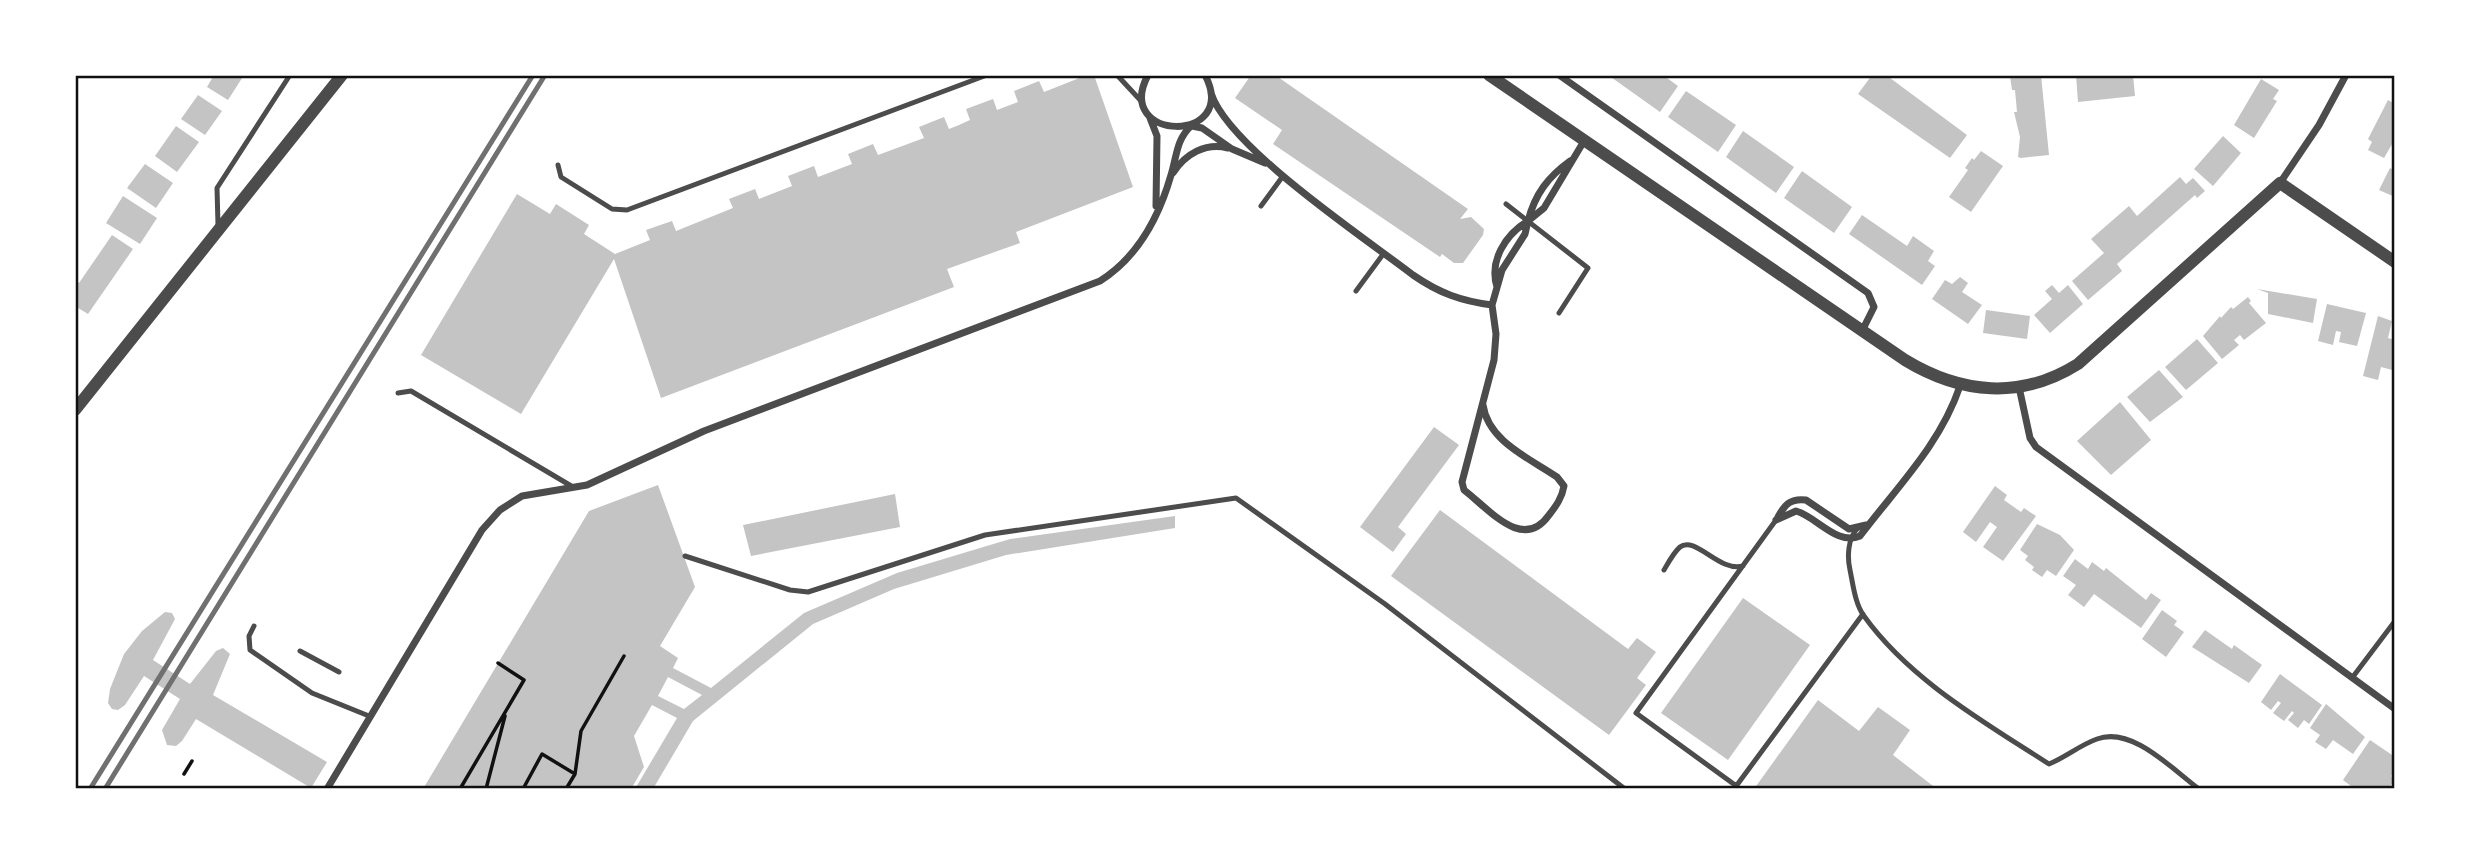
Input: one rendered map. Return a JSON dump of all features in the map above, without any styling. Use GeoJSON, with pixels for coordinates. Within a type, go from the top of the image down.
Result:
{"type":"FeatureCollection","features":[{"type":"Feature","properties":{"kind":"street"},"geometry":{"type":"LineString","coordinates":[[75,410],[342,75]]}},
{"type":"Feature","properties":{"kind":"street"},"geometry":{"type":"LineString","coordinates":[[1148,75],[1144,84],[1144,105],[1157,136],[1156,210]]}},
{"type":"Feature","properties":{"kind":"street"},"geometry":{"type":"LineString","coordinates":[[1489,75],[1923,371],[1960,386],[1984,389],[2020,387],[2060,375],[2078,363],[2280,183],[2329,107],[2346,75]]}},
{"type":"Feature","properties":{"kind":"street"},"geometry":{"type":"LineString","coordinates":[[1559,75],[1868,292],[1874,307],[1863,331]]}},
{"type":"Feature","properties":{"kind":"street"},"geometry":{"type":"LineString","coordinates":[[1171,176],[1177,146],[1207,110],[1208,82]]}},
{"type":"Feature","properties":{"kind":"street"},"geometry":{"type":"LineString","coordinates":[[1208,82],[1223,114],[1269,165],[1283,176],[1436,292],[1456,299],[1492,305]]}},
{"type":"Feature","properties":{"kind":"street"},"geometry":{"type":"LineString","coordinates":[[1148,114],[1164,126],[1202,128],[1233,149],[1269,165]]}},
{"type":"Feature","properties":{"kind":"street"},"geometry":{"type":"LineString","coordinates":[[1497,287],[1493,273],[1497,259],[1515,229],[1544,208],[1563,181],[1571,161],[1584,141]]}},
{"type":"Feature","properties":{"kind":"street"},"geometry":{"type":"LineString","coordinates":[[327,789],[492,518],[522,496],[576,489],[705,431],[1100,281],[1125,264],[1135,252],[1171,176],[1182,160],[1195,151],[1214,146],[1233,149]]}},
{"type":"Feature","properties":{"kind":"street"},"geometry":{"type":"LineString","coordinates":[[1483,405],[1488,427],[1557,477],[1563,486],[1555,508],[1542,526],[1532,532],[1524,533],[1513,527],[1464,490],[1462,482],[1494,360],[1496,334],[1492,305],[1502,270],[1525,234],[1533,204],[1550,176],[1571,161]]}},
{"type":"Feature","properties":{"kind":"street"},"geometry":{"type":"LineString","coordinates":[[2280,183],[2395,262]]}},
{"type":"Feature","properties":{"kind":"street"},"geometry":{"type":"LineString","coordinates":[[1776,520],[1789,512],[1803,513],[1839,537],[1860,536],[1938,437],[1950,417],[1960,386]]}},
{"type":"Feature","properties":{"kind":"street"},"geometry":{"type":"LineString","coordinates":[[2020,387],[2030,438],[2036,447],[2395,709]]}},
{"type":"Feature","properties":{"kind":"street"},"geometry":{"type":"LineString","coordinates":[[1776,520],[1783,508],[1798,499],[1806,500],[1849,529],[1857,529],[1872,520]]}},
{"type":"Feature","properties":{"kind":"lane"},"geometry":{"type":"LineString","coordinates":[[218,229],[217,188],[290,75]]}},
{"type":"Feature","properties":{"kind":"lane"},"geometry":{"type":"LineString","coordinates":[[558,165],[561,177],[612,209],[626,210],[987,75]]}},
{"type":"Feature","properties":{"kind":"lane"},"geometry":{"type":"LineString","coordinates":[[1117,75],[1144,105]]}},
{"type":"Feature","properties":{"kind":"lane"},"geometry":{"type":"LineString","coordinates":[[1261,206],[1283,176]]}},
{"type":"Feature","properties":{"kind":"lane"},"geometry":{"type":"LineString","coordinates":[[1506,204],[1588,268],[1559,313]]}},
{"type":"Feature","properties":{"kind":"lane"},"geometry":{"type":"LineString","coordinates":[[1356,290],[1384,253]]}},
{"type":"Feature","properties":{"kind":"lane"},"geometry":{"type":"LineString","coordinates":[[398,393],[411,391],[576,489]]}},
{"type":"Feature","properties":{"kind":"lane"},"geometry":{"type":"LineString","coordinates":[[685,556],[790,590],[808,592],[985,536],[1236,498],[1385,604],[1625,789]]}},
{"type":"Feature","properties":{"kind":"lane"},"geometry":{"type":"LineString","coordinates":[[1776,520],[1636,713],[1734,787],[1863,614]]}},
{"type":"Feature","properties":{"kind":"lane"},"geometry":{"type":"LineString","coordinates":[[1857,529],[1851,538],[1848,562],[1863,614],[1908,666],[1975,717],[2049,764],[2068,757],[2095,739],[2116,734],[2141,746],[2199,789]]}},
{"type":"Feature","properties":{"kind":"lane"},"geometry":{"type":"LineString","coordinates":[[1664,570],[1680,547],[1686,544],[1694,545],[1729,567],[1743,566]]}},
{"type":"Feature","properties":{"kind":"lane"},"geometry":{"type":"LineString","coordinates":[[2352,678],[2395,621]]}},
{"type":"Feature","properties":{"kind":"lane"},"geometry":{"type":"LineString","coordinates":[[254,626],[249,636],[250,650],[312,693],[369,716]]}},
{"type":"Feature","properties":{"kind":"lane"},"geometry":{"type":"LineString","coordinates":[[300,651],[340,672]]}},
{"type":"Feature","properties":{"kind":"path"},"geometry":{"type":"LineString","coordinates":[[566,789],[575,774],[580,731],[624,656]]}},
{"type":"Feature","properties":{"kind":"path"},"geometry":{"type":"LineString","coordinates":[[460,789],[524,680],[498,663]]}},
{"type":"Feature","properties":{"kind":"path"},"geometry":{"type":"LineString","coordinates":[[486,789],[506,710]]}},
{"type":"Feature","properties":{"kind":"path"},"geometry":{"type":"LineString","coordinates":[[523,789],[542,754],[575,774]]}},
{"type":"Feature","properties":{"kind":"path"},"geometry":{"type":"LineString","coordinates":[[184,774],[192,761]]}},
{"type":"Feature","properties":{"kind":"building"},"geometry":{"type":"Polygon","coordinates":[[[214,75],[244,75],[228,100],[207,87],[214,75]]]}},
{"type":"Feature","properties":{"kind":"building"},"geometry":{"type":"Polygon","coordinates":[[[1087,75],[1094,75],[1133,187],[1016,232],[1020,243],[947,269],[954,287],[661,398],[614,259],[521,414],[421,355],[517,194],[550,214],[556,204],[589,225],[584,234],[615,254],[650,240],[646,230],[672,221],[676,231],[733,208],[729,199],[755,189],[759,199],[792,186],[788,176],[814,166],[818,177],[852,164],[848,154],[873,144],[878,155],[924,138],[919,127],[944,117],[949,129],[970,120],[966,109],[993,99],[997,110],[1018,102],[1014,91],[1039,81],[1044,92],[1087,75]]]}},
{"type":"Feature","properties":{"kind":"building"},"geometry":{"type":"Polygon","coordinates":[[[1251,75],[1275,75],[1468,209],[1460,219],[1471,217],[1484,229],[1483,235],[1463,263],[1454,263],[1442,254],[1440,257],[1273,144],[1282,130],[1235,98],[1251,75]]]}},
{"type":"Feature","properties":{"kind":"building"},"geometry":{"type":"Polygon","coordinates":[[[1608,75],[1663,75],[1678,86],[1660,112],[1608,75]]]}},
{"type":"Feature","properties":{"kind":"building"},"geometry":{"type":"Polygon","coordinates":[[[1872,75],[1886,75],[1967,135],[1950,158],[1858,94],[1872,75]]]}},
{"type":"Feature","properties":{"kind":"building"},"geometry":{"type":"Polygon","coordinates":[[[2041,75],[2049,155],[2021,158],[2018,157],[2020,137],[2014,112],[2017,112],[2015,90],[2012,90],[2010,76],[2041,75]]]}},
{"type":"Feature","properties":{"kind":"building"},"geometry":{"type":"Polygon","coordinates":[[[2076,75],[2133,75],[2135,96],[2078,102],[2076,75]]]}},
{"type":"Feature","properties":{"kind":"building"},"geometry":{"type":"Polygon","coordinates":[[[2261,79],[2279,90],[2273,99],[2277,101],[2254,138],[2234,125],[2261,79]]]}},
{"type":"Feature","properties":{"kind":"building"},"geometry":{"type":"Polygon","coordinates":[[[1686,91],[1736,125],[1718,152],[1668,117],[1686,91]]]}},
{"type":"Feature","properties":{"kind":"building"},"geometry":{"type":"Polygon","coordinates":[[[198,95],[222,111],[205,135],[181,119],[198,95]]]}},
{"type":"Feature","properties":{"kind":"building"},"geometry":{"type":"Polygon","coordinates":[[[2388,100],[2395,104],[2395,139],[2384,158],[2368,150],[2372,142],[2368,139],[2388,100]]]}},
{"type":"Feature","properties":{"kind":"building"},"geometry":{"type":"Polygon","coordinates":[[[176,126],[199,142],[177,172],[155,156],[176,126]]]}},
{"type":"Feature","properties":{"kind":"building"},"geometry":{"type":"Polygon","coordinates":[[[1743,131],[1794,167],[1776,193],[1726,157],[1743,131]]]}},
{"type":"Feature","properties":{"kind":"building"},"geometry":{"type":"Polygon","coordinates":[[[2223,136],[2241,153],[2213,186],[2194,169],[2223,136]]]}},
{"type":"Feature","properties":{"kind":"building"},"geometry":{"type":"Polygon","coordinates":[[[1981,151],[2003,166],[1971,212],[1949,197],[1968,170],[1965,168],[1981,151]]]}},
{"type":"Feature","properties":{"kind":"building"},"geometry":{"type":"Polygon","coordinates":[[[145,164],[173,183],[156,208],[127,188],[145,164]]]}},
{"type":"Feature","properties":{"kind":"building"},"geometry":{"type":"Polygon","coordinates":[[[2390,168],[2395,171],[2395,197],[2379,190],[2390,168]]]}},
{"type":"Feature","properties":{"kind":"building"},"geometry":{"type":"Polygon","coordinates":[[[1802,171],[1852,207],[1834,233],[1784,198],[1802,171]]]}},
{"type":"Feature","properties":{"kind":"building"},"geometry":{"type":"Polygon","coordinates":[[[2180,177],[2186,184],[2193,178],[2205,191],[2197,198],[2195,195],[2117,264],[2122,271],[2088,300],[2072,281],[2104,253],[2091,239],[2129,206],[2137,216],[2180,177]]]}},
{"type":"Feature","properties":{"kind":"building"},"geometry":{"type":"Polygon","coordinates":[[[123,196],[157,218],[140,244],[106,223],[123,196]]]}},
{"type":"Feature","properties":{"kind":"building"},"geometry":{"type":"Polygon","coordinates":[[[1862,215],[1907,246],[1913,236],[1934,251],[1928,261],[1935,266],[1922,285],[1849,234],[1862,215]]]}},
{"type":"Feature","properties":{"kind":"building"},"geometry":{"type":"Polygon","coordinates":[[[112,235],[133,249],[88,314],[75,306],[75,280],[79,283],[112,235]]]}},
{"type":"Feature","properties":{"kind":"building"},"geometry":{"type":"Polygon","coordinates":[[[1960,277],[1968,283],[1962,292],[1982,305],[1968,324],[1932,299],[1945,280],[1952,284],[1960,277]]]}},
{"type":"Feature","properties":{"kind":"building"},"geometry":{"type":"Polygon","coordinates":[[[2052,285],[2059,293],[2068,285],[2083,304],[2050,333],[2034,315],[2052,299],[2045,291],[2052,285]]]}},
{"type":"Feature","properties":{"kind":"building"},"geometry":{"type":"Polygon","coordinates":[[[2257,289],[2317,299],[2313,323],[2268,314],[2268,293],[2257,289]]]}},
{"type":"Feature","properties":{"kind":"building"},"geometry":{"type":"Polygon","coordinates":[[[2248,297],[2251,301],[2249,303],[2266,323],[2244,340],[2240,335],[2234,340],[2239,345],[2222,359],[2203,336],[2220,316],[2221,318],[2231,307],[2233,309],[2248,297]]]}},
{"type":"Feature","properties":{"kind":"building"},"geometry":{"type":"Polygon","coordinates":[[[2327,304],[2366,313],[2357,346],[2339,342],[2341,332],[2336,331],[2333,345],[2318,341],[2327,304]]]}},
{"type":"Feature","properties":{"kind":"building"},"geometry":{"type":"Polygon","coordinates":[[[1986,310],[2030,316],[2027,339],[1983,333],[1986,310]]]}},
{"type":"Feature","properties":{"kind":"building"},"geometry":{"type":"Polygon","coordinates":[[[2378,316],[2392,321],[2388,338],[2395,340],[2395,357],[2392,370],[2381,367],[2378,380],[2363,376],[2378,316]]]}},
{"type":"Feature","properties":{"kind":"building"},"geometry":{"type":"Polygon","coordinates":[[[2197,339],[2218,363],[2186,390],[2165,367],[2197,339]]]}},
{"type":"Feature","properties":{"kind":"building"},"geometry":{"type":"Polygon","coordinates":[[[2159,370],[2183,397],[2150,422],[2127,397],[2159,370]]]}},
{"type":"Feature","properties":{"kind":"building"},"geometry":{"type":"Polygon","coordinates":[[[2120,402],[2151,440],[2111,475],[2077,441],[2120,402]]]}},
{"type":"Feature","properties":{"kind":"building"},"geometry":{"type":"Polygon","coordinates":[[[1434,427],[1459,445],[1398,527],[1406,534],[1393,552],[1360,527],[1434,427]]]}},
{"type":"Feature","properties":{"kind":"building"},"geometry":{"type":"Polygon","coordinates":[[[658,485],[695,587],[660,646],[678,658],[673,668],[711,688],[804,613],[897,573],[1010,539],[1175,516],[1175,528],[1006,555],[894,589],[813,624],[693,721],[653,789],[635,789],[677,718],[652,705],[634,736],[644,767],[631,789],[423,789],[589,511],[658,485]],[[668,677],[658,696],[684,709],[702,695],[668,677]]]}},
{"type":"Feature","properties":{"kind":"building"},"geometry":{"type":"Polygon","coordinates":[[[1995,486],[2007,495],[2004,500],[2021,512],[2024,508],[2036,516],[2003,561],[1983,547],[1997,527],[1990,522],[1976,542],[1963,532],[1995,486]]]}},
{"type":"Feature","properties":{"kind":"building"},"geometry":{"type":"Polygon","coordinates":[[[895,494],[900,527],[751,556],[743,525],[895,494]]]}},
{"type":"Feature","properties":{"kind":"building"},"geometry":{"type":"Polygon","coordinates":[[[1440,510],[1628,649],[1637,638],[1656,652],[1637,678],[1646,685],[1609,735],[1391,576],[1440,510]]]}},
{"type":"Feature","properties":{"kind":"building"},"geometry":{"type":"Polygon","coordinates":[[[2037,524],[2060,535],[2074,550],[2056,576],[2047,570],[2042,577],[2032,570],[2034,567],[2025,560],[2028,556],[2020,550],[2037,524]]]}},
{"type":"Feature","properties":{"kind":"building"},"geometry":{"type":"Polygon","coordinates":[[[2075,559],[2088,569],[2092,562],[2104,571],[2106,568],[2146,600],[2151,593],[2161,600],[2141,628],[2094,594],[2084,607],[2068,595],[2076,585],[2063,576],[2075,559]]]}},
{"type":"Feature","properties":{"kind":"building"},"geometry":{"type":"Polygon","coordinates":[[[1743,598],[1810,645],[1728,760],[1661,713],[1743,598]]]}},
{"type":"Feature","properties":{"kind":"building"},"geometry":{"type":"Polygon","coordinates":[[[2162,610],[2177,621],[2174,625],[2184,632],[2166,657],[2142,639],[2162,610]]]}},
{"type":"Feature","properties":{"kind":"building"},"geometry":{"type":"Polygon","coordinates":[[[165,612],[172,613],[175,619],[153,660],[190,684],[216,651],[223,648],[230,654],[213,695],[327,762],[311,788],[196,719],[182,741],[176,746],[167,745],[162,730],[180,699],[144,676],[125,705],[118,710],[112,709],[108,703],[110,689],[124,654],[142,631],[165,612]]]}},
{"type":"Feature","properties":{"kind":"building"},"geometry":{"type":"Polygon","coordinates":[[[2205,630],[2232,649],[2234,645],[2262,665],[2249,683],[2192,647],[2205,630]]]}},
{"type":"Feature","properties":{"kind":"building"},"geometry":{"type":"Polygon","coordinates":[[[2280,674],[2322,705],[2309,724],[2304,720],[2298,728],[2288,720],[2294,713],[2292,711],[2284,721],[2273,713],[2281,703],[2278,701],[2271,710],[2261,702],[2280,674]]]}},
{"type":"Feature","properties":{"kind":"building"},"geometry":{"type":"Polygon","coordinates":[[[1818,700],[1859,731],[1878,707],[1910,730],[1893,755],[1937,789],[1754,789],[1818,700]]]}},
{"type":"Feature","properties":{"kind":"building"},"geometry":{"type":"Polygon","coordinates":[[[2326,704],[2365,737],[2353,754],[2333,740],[2326,749],[2315,742],[2320,735],[2310,728],[2326,704]]]}},
{"type":"Feature","properties":{"kind":"building"},"geometry":{"type":"Polygon","coordinates":[[[2370,740],[2395,757],[2395,772],[2391,776],[2395,780],[2388,789],[2355,789],[2343,780],[2370,740]]]}},
{"type":"Feature","properties":{"kind":"railway"},"geometry":{"type":"LineString","coordinates":[[90,789],[533,75]]}},
{"type":"Feature","properties":{"kind":"railway"},"geometry":{"type":"LineString","coordinates":[[105,789],[545,75]]}}]}
